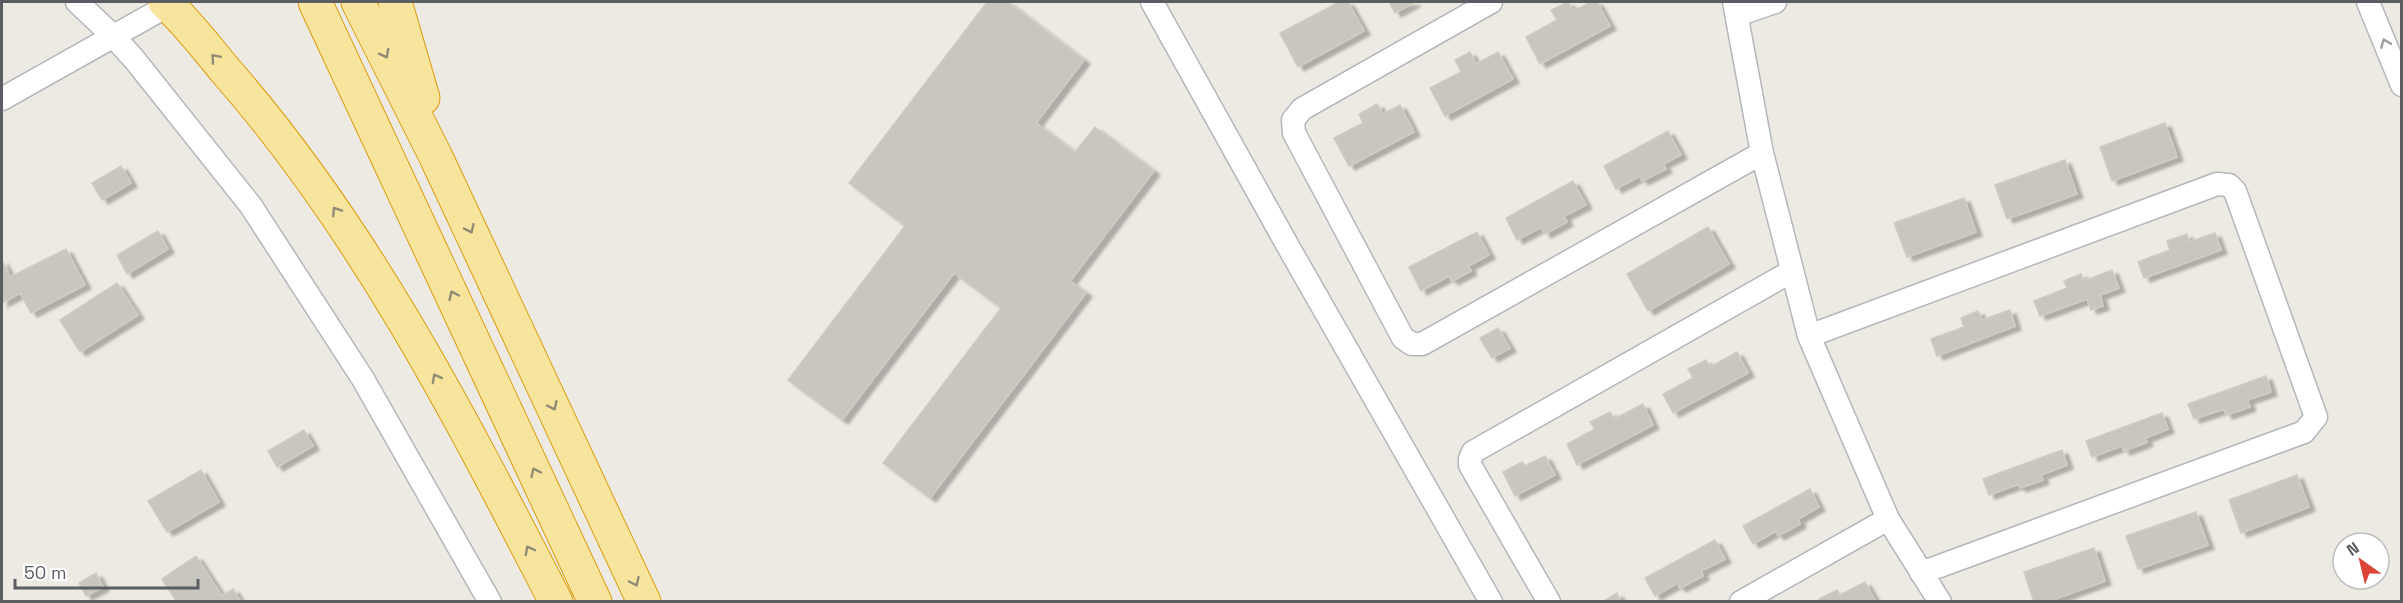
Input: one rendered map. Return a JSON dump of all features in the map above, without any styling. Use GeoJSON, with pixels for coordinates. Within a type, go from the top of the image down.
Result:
{"type":"FeatureCollection","features":[{"type":"Feature","properties":{"kind":"highway"},"geometry":{"type":"LineString","coordinates":[[315,2],[595,602]]}},
{"type":"Feature","properties":{"kind":"highway"},"geometry":{"type":"LineString","coordinates":[[358,2],[436,157],[644,602]]}},
{"type":"Feature","properties":{"kind":"highway"},"geometry":{"type":"LineString","coordinates":[[395,2],[420,86],[436,157]]}},
{"type":"Feature","properties":{"kind":"highway"},"geometry":{"type":"LineString","coordinates":[[167,3],[266,116],[327,199],[384,284],[556,602]]}},
{"type":"Feature","properties":{"kind":"street"},"geometry":{"type":"LineString","coordinates":[[76,2],[113,36],[251,206],[363,379],[490,602]]}},
{"type":"Feature","properties":{"kind":"street"},"geometry":{"type":"LineString","coordinates":[[1152,2],[1491,602]]}},
{"type":"Feature","properties":{"kind":"street"},"geometry":{"type":"LineString","coordinates":[[1491,2],[1302,109],[1293,120],[1294,133],[1299,143],[1403,338],[1412,344],[1422,344],[1762,153]]}},
{"type":"Feature","properties":{"kind":"street"},"geometry":{"type":"LineString","coordinates":[[1774,2],[1736,8],[1762,153],[1809,336],[1888,519],[1940,602]]}},
{"type":"Feature","properties":{"kind":"street"},"geometry":{"type":"LineString","coordinates":[[2368,2],[2402,85]]}},
{"type":"Feature","properties":{"kind":"street"},"geometry":{"type":"LineString","coordinates":[[2,99],[167,3]]}},
{"type":"Feature","properties":{"kind":"street"},"geometry":{"type":"LineString","coordinates":[[1809,336],[2217,184],[2229,185],[2235,191],[2316,417],[2310,426],[2304,432],[1921,573]]}},
{"type":"Feature","properties":{"kind":"street"},"geometry":{"type":"LineString","coordinates":[[1550,602],[1470,465],[1473,452],[1792,271]]}},
{"type":"Feature","properties":{"kind":"street"},"geometry":{"type":"LineString","coordinates":[[1741,602],[1888,519]]}},
{"type":"Feature","properties":{"kind":"building"},"geometry":{"type":"Polygon","coordinates":[[[987,2],[1008,2],[1084,60],[1036,123],[1075,152],[1095,127],[1154,171],[1070,281],[1086,293],[930,498],[883,463],[1001,308],[954,273],[842,420],[788,380],[905,226],[849,183],[987,2]]]}},
{"type":"Feature","properties":{"kind":"building"},"geometry":{"type":"Polygon","coordinates":[[[1339,2],[1348,2],[1364,31],[1298,67],[1280,33],[1339,2]]]}},
{"type":"Feature","properties":{"kind":"building"},"geometry":{"type":"Polygon","coordinates":[[[1389,2],[1415,2],[1395,13],[1389,2]]]}},
{"type":"Feature","properties":{"kind":"building"},"geometry":{"type":"Polygon","coordinates":[[[1568,2],[1573,11],[1591,2],[1597,2],[1610,26],[1540,64],[1526,37],[1557,20],[1551,10],[1568,2]]]}},
{"type":"Feature","properties":{"kind":"building"},"geometry":{"type":"Polygon","coordinates":[[[1470,52],[1476,64],[1498,52],[1513,79],[1445,116],[1430,88],[1461,72],[1455,60],[1470,52]]]}},
{"type":"Feature","properties":{"kind":"building"},"geometry":{"type":"Polygon","coordinates":[[[1377,104],[1383,114],[1400,105],[1414,132],[1349,166],[1334,138],[1363,123],[1359,114],[1377,104]]]}},
{"type":"Feature","properties":{"kind":"building"},"geometry":{"type":"Polygon","coordinates":[[[2165,123],[2177,157],[2112,181],[2100,147],[2165,123]]]}},
{"type":"Feature","properties":{"kind":"building"},"geometry":{"type":"Polygon","coordinates":[[[1668,131],[1681,155],[1663,164],[1666,169],[1642,181],[1640,176],[1616,189],[1604,166],[1668,131]]]}},
{"type":"Feature","properties":{"kind":"building"},"geometry":{"type":"Polygon","coordinates":[[[2065,160],[2077,194],[2007,219],[1995,185],[2065,160]]]}},
{"type":"Feature","properties":{"kind":"building"},"geometry":{"type":"Polygon","coordinates":[[[121,166],[131,183],[102,200],[92,183],[121,166]]]}},
{"type":"Feature","properties":{"kind":"building"},"geometry":{"type":"Polygon","coordinates":[[[1573,181],[1586,205],[1564,216],[1567,222],[1545,234],[1541,227],[1517,240],[1506,218],[1573,181]]]}},
{"type":"Feature","properties":{"kind":"building"},"geometry":{"type":"Polygon","coordinates":[[[1964,198],[1976,232],[1907,257],[1894,223],[1964,198]]]}},
{"type":"Feature","properties":{"kind":"building"},"geometry":{"type":"Polygon","coordinates":[[[1708,227],[1729,264],[1648,311],[1627,274],[1708,227]]]}},
{"type":"Feature","properties":{"kind":"building"},"geometry":{"type":"Polygon","coordinates":[[[158,231],[168,249],[127,274],[117,255],[158,231]]]}},
{"type":"Feature","properties":{"kind":"building"},"geometry":{"type":"Polygon","coordinates":[[[1477,232],[1489,255],[1468,266],[1471,271],[1452,281],[1449,276],[1421,291],[1409,267],[1477,232]]]}},
{"type":"Feature","properties":{"kind":"building"},"geometry":{"type":"Polygon","coordinates":[[[2215,233],[2221,250],[2144,278],[2138,262],[2170,250],[2167,241],[2187,234],[2189,242],[2215,233]]]}},
{"type":"Feature","properties":{"kind":"building"},"geometry":{"type":"Polygon","coordinates":[[[66,249],[85,285],[31,313],[20,293],[2,303],[2,260],[10,277],[66,249]]]}},
{"type":"Feature","properties":{"kind":"building"},"geometry":{"type":"Polygon","coordinates":[[[2112,270],[2119,288],[2100,295],[2103,306],[2091,310],[2087,299],[2040,316],[2034,301],[2067,288],[2064,281],[2081,274],[2084,281],[2112,270]]]}},
{"type":"Feature","properties":{"kind":"building"},"geometry":{"type":"Polygon","coordinates":[[[117,283],[138,315],[80,352],[60,320],[117,283]]]}},
{"type":"Feature","properties":{"kind":"building"},"geometry":{"type":"Polygon","coordinates":[[[2010,310],[2015,326],[1937,356],[1931,339],[1964,327],[1961,318],[1978,311],[1982,320],[2010,310]]]}},
{"type":"Feature","properties":{"kind":"building"},"geometry":{"type":"Polygon","coordinates":[[[1498,328],[1510,348],[1492,358],[1480,338],[1498,328]]]}},
{"type":"Feature","properties":{"kind":"building"},"geometry":{"type":"Polygon","coordinates":[[[1737,352],[1748,373],[1673,413],[1663,394],[1693,378],[1688,369],[1706,360],[1710,367],[1737,352]]]}},
{"type":"Feature","properties":{"kind":"building"},"geometry":{"type":"Polygon","coordinates":[[[2266,376],[2271,392],[2247,400],[2250,407],[2226,415],[2224,409],[2194,419],[2188,404],[2266,376]]]}},
{"type":"Feature","properties":{"kind":"building"},"geometry":{"type":"Polygon","coordinates":[[[1643,404],[1653,425],[1577,465],[1567,444],[1595,429],[1590,422],[1610,412],[1614,419],[1643,404]]]}},
{"type":"Feature","properties":{"kind":"building"},"geometry":{"type":"Polygon","coordinates":[[[2162,413],[2168,429],[2145,438],[2147,442],[2124,451],[2122,446],[2092,457],[2086,441],[2162,413]]]}},
{"type":"Feature","properties":{"kind":"building"},"geometry":{"type":"Polygon","coordinates":[[[304,430],[313,446],[277,467],[268,451],[304,430]]]}},
{"type":"Feature","properties":{"kind":"building"},"geometry":{"type":"Polygon","coordinates":[[[2062,450],[2067,465],[2041,475],[2043,480],[2020,488],[2019,484],[1989,495],[1983,479],[2062,450]]]}},
{"type":"Feature","properties":{"kind":"building"},"geometry":{"type":"Polygon","coordinates":[[[1545,456],[1555,475],[1515,496],[1503,472],[1522,462],[1525,466],[1545,456]]]}},
{"type":"Feature","properties":{"kind":"building"},"geometry":{"type":"Polygon","coordinates":[[[201,470],[219,502],[167,532],[148,501],[201,470]]]}},
{"type":"Feature","properties":{"kind":"building"},"geometry":{"type":"Polygon","coordinates":[[[2297,475],[2309,507],[2241,533],[2229,500],[2297,475]]]}},
{"type":"Feature","properties":{"kind":"building"},"geometry":{"type":"Polygon","coordinates":[[[1810,489],[1819,507],[1798,519],[1800,524],[1778,536],[1776,531],[1753,544],[1743,526],[1810,489]]]}},
{"type":"Feature","properties":{"kind":"building"},"geometry":{"type":"Polygon","coordinates":[[[2196,512],[2208,545],[2138,569],[2126,536],[2196,512]]]}},
{"type":"Feature","properties":{"kind":"building"},"geometry":{"type":"Polygon","coordinates":[[[1715,540],[1725,559],[1701,571],[1703,576],[1680,588],[1677,583],[1655,596],[1645,578],[1715,540]]]}},
{"type":"Feature","properties":{"kind":"building"},"geometry":{"type":"Polygon","coordinates":[[[2094,548],[2105,581],[2047,602],[2034,602],[2024,572],[2094,548]]]}},
{"type":"Feature","properties":{"kind":"building"},"geometry":{"type":"Polygon","coordinates":[[[196,556],[222,596],[233,589],[241,602],[177,602],[162,579],[196,556]]]}},
{"type":"Feature","properties":{"kind":"building"},"geometry":{"type":"Polygon","coordinates":[[[96,573],[103,587],[86,596],[79,583],[96,573]]]}},
{"type":"Feature","properties":{"kind":"building"},"geometry":{"type":"Polygon","coordinates":[[[1865,582],[1875,600],[1873,602],[1820,602],[1819,599],[1837,590],[1840,595],[1865,582]]]}},
{"type":"Feature","properties":{"kind":"building"},"geometry":{"type":"Polygon","coordinates":[[[1617,593],[1621,602],[1602,602],[1617,593]]]}}]}
